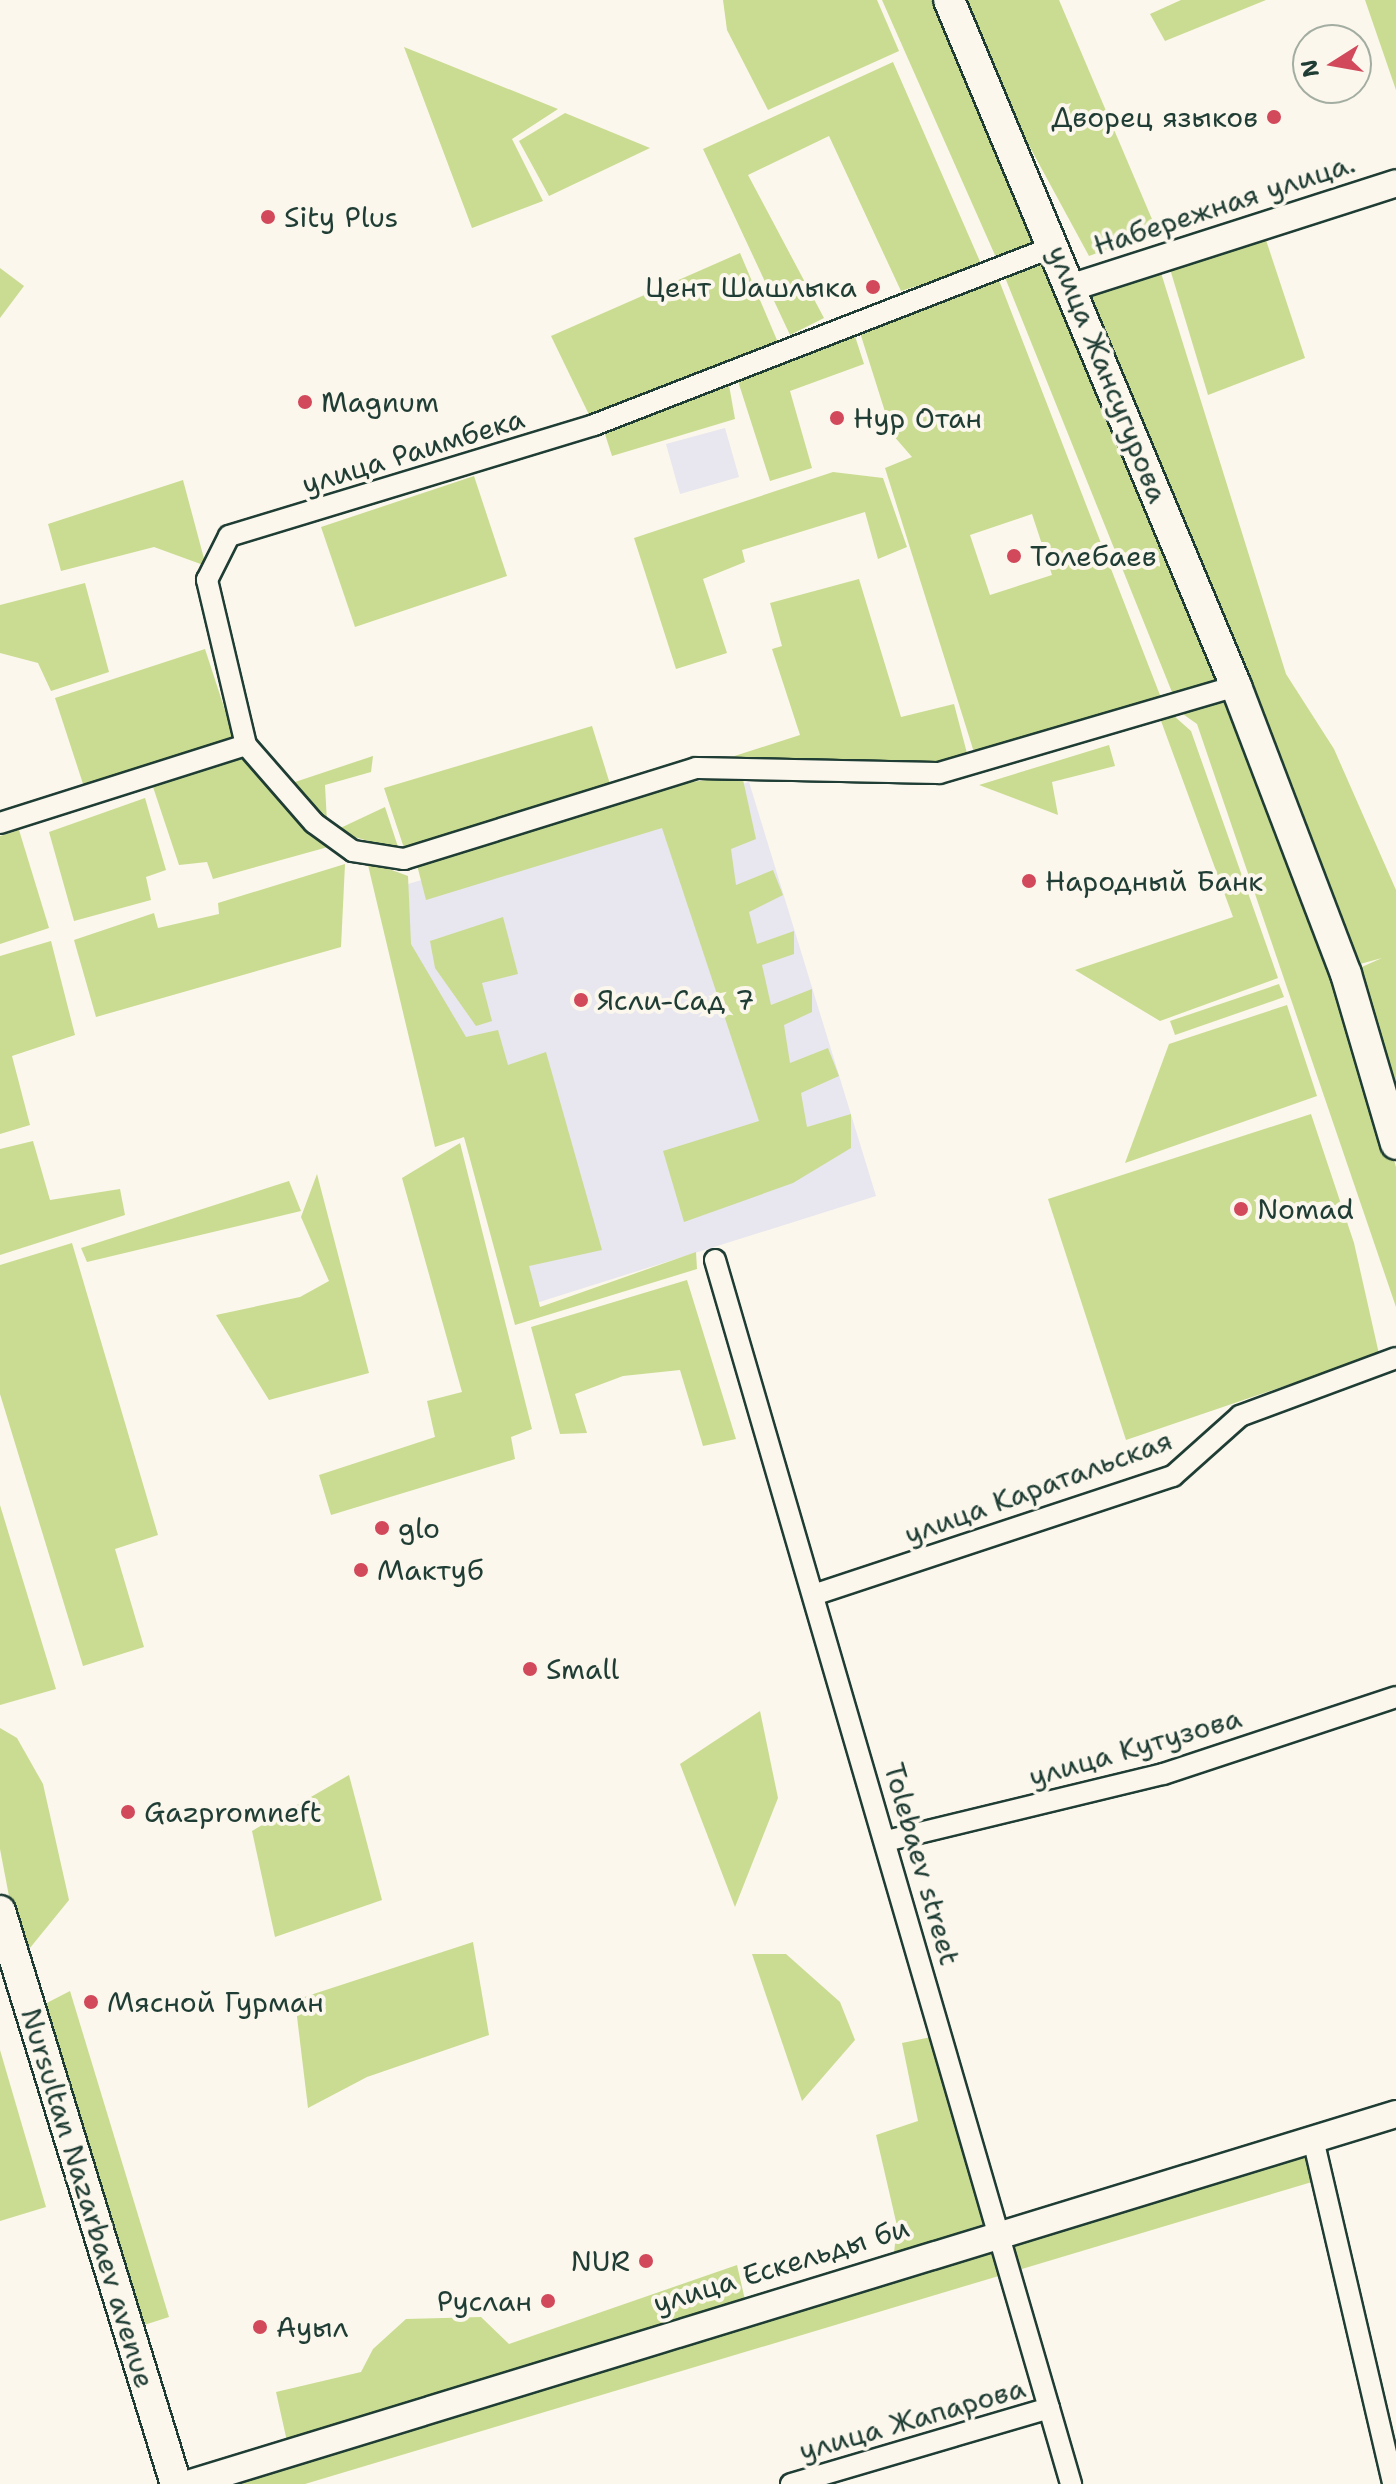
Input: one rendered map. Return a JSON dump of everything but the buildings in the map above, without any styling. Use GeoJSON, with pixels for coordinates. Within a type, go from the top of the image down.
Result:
{"type":"FeatureCollection","features":[{"type":"Feature","properties":{"kind":"main road","name":"улица Жансугурова"},"geometry":{"type":"LineString","coordinates":[[949,0],[1056,246],[1236,686],[1346,974],[1396,1144]]}},
{"type":"Feature","properties":{"kind":"main road","name":"Nursultan Nazarbaev avenue"},"geometry":{"type":"LineString","coordinates":[[0,1911],[176,2484]]}},
{"type":"Feature","properties":{"kind":"street","name":"Набережная улица."},"geometry":{"type":"LineString","coordinates":[[1073,287],[1396,183]]}},
{"type":"Feature","properties":{"kind":"street","name":"улица Раимбека"},"geometry":{"type":"LineString","coordinates":[[246,745],[207,580],[229,536],[594,425],[1056,246]]}},
{"type":"Feature","properties":{"kind":"street"},"geometry":{"type":"LineString","coordinates":[[0,823],[246,745],[314,823],[353,851],[404,859],[696,768],[939,773],[1236,686]]}},
{"type":"Feature","properties":{"kind":"street","name":"Tolebaev street"},"geometry":{"type":"LineString","coordinates":[[715,1260],[816,1594],[1071,2484]]}},
{"type":"Feature","properties":{"kind":"street","name":"улица Каратальская"},"geometry":{"type":"LineString","coordinates":[[816,1594],[1173,1476],[1240,1416],[1396,1358]]}},
{"type":"Feature","properties":{"kind":"street","name":"улица Кутузова"},"geometry":{"type":"LineString","coordinates":[[886,1841],[1163,1774],[1396,1697]]}},
{"type":"Feature","properties":{"kind":"street","name":"улица Ескельды би"},"geometry":{"type":"LineString","coordinates":[[188,2484],[999,2230],[1396,2114]]}},
{"type":"Feature","properties":{"kind":"street"},"geometry":{"type":"LineString","coordinates":[[1313,2139],[1393,2484]]}},
{"type":"Feature","properties":{"kind":"street","name":"улица Жапарова"},"geometry":{"type":"LineString","coordinates":[[791,2484],[1049,2408]]}},
{"type":"Feature","properties":{"kind":"shaded area"},"geometry":{"type":"Polygon","coordinates":[[[725,428],[739,477],[680,494],[666,444],[725,428]]]}},
{"type":"Feature","properties":{"kind":"shaded area"},"geometry":{"type":"Polygon","coordinates":[[[749,782],[876,1196],[517,1309],[388,890],[749,782]]]}},
{"type":"Feature","properties":{"kind":"green space"},"geometry":{"type":"Polygon","coordinates":[[[723,0],[877,0],[899,51],[768,110],[727,30],[723,0]]]}},
{"type":"Feature","properties":{"kind":"green space"},"geometry":{"type":"Polygon","coordinates":[[[882,0],[941,0],[1340,976],[1396,1167],[1396,1307],[1197,724],[1180,712],[1006,280],[882,0]]]}},
{"type":"Feature","properties":{"kind":"green space"},"geometry":{"type":"Polygon","coordinates":[[[950,0],[1059,0],[1157,231],[1089,256],[950,0]]]}},
{"type":"Feature","properties":{"kind":"green space"},"geometry":{"type":"Polygon","coordinates":[[[1181,0],[1266,0],[1165,41],[1150,14],[1181,0]]]}},
{"type":"Feature","properties":{"kind":"green space"},"geometry":{"type":"Polygon","coordinates":[[[1365,0],[1396,0],[1396,90],[1365,0]]]}},
{"type":"Feature","properties":{"kind":"green space"},"geometry":{"type":"Polygon","coordinates":[[[404,47],[558,109],[512,139],[543,201],[472,228],[404,47]]]}},
{"type":"Feature","properties":{"kind":"green space"},"geometry":{"type":"Polygon","coordinates":[[[893,62],[982,266],[901,291],[829,136],[748,175],[824,318],[790,335],[703,149],[893,62]]]}},
{"type":"Feature","properties":{"kind":"green space"},"geometry":{"type":"Polygon","coordinates":[[[565,113],[650,148],[549,196],[519,141],[565,113]]]}},
{"type":"Feature","properties":{"kind":"green space"},"geometry":{"type":"Polygon","coordinates":[[[1266,240],[1305,358],[1208,395],[1170,269],[1266,240]]]}},
{"type":"Feature","properties":{"kind":"green space"},"geometry":{"type":"Polygon","coordinates":[[[740,253],[782,352],[594,425],[551,336],[740,253]]]}},
{"type":"Feature","properties":{"kind":"green space"},"geometry":{"type":"Polygon","coordinates":[[[1157,260],[1286,674],[1334,749],[1396,890],[1396,1148],[1346,974],[1382,958],[1349,967],[1073,287],[1157,260]]]}},
{"type":"Feature","properties":{"kind":"green space"},"geometry":{"type":"Polygon","coordinates":[[[0,268],[24,286],[0,318],[0,268]]]}},
{"type":"Feature","properties":{"kind":"green space"},"geometry":{"type":"Polygon","coordinates":[[[995,270],[1165,708],[1191,731],[1278,978],[1160,1021],[1075,970],[1233,917],[1157,710],[977,762],[885,468],[912,457],[892,434],[857,323],[995,270]],[[1032,514],[970,535],[990,595],[1052,575],[1032,514]]]}},
{"type":"Feature","properties":{"kind":"green space"},"geometry":{"type":"Polygon","coordinates":[[[853,330],[864,364],[790,391],[812,468],[770,481],[737,378],[853,330]]]}},
{"type":"Feature","properties":{"kind":"green space"},"geometry":{"type":"Polygon","coordinates":[[[729,385],[735,419],[612,456],[604,431],[729,385]]]}},
{"type":"Feature","properties":{"kind":"green space"},"geometry":{"type":"Polygon","coordinates":[[[833,472],[883,478],[907,547],[878,559],[865,512],[742,550],[745,562],[703,579],[727,653],[676,669],[634,538],[833,472]]]}},
{"type":"Feature","properties":{"kind":"green space"},"geometry":{"type":"Polygon","coordinates":[[[474,476],[507,576],[355,627],[321,527],[474,476]]]}},
{"type":"Feature","properties":{"kind":"green space"},"geometry":{"type":"Polygon","coordinates":[[[183,480],[206,566],[154,547],[61,571],[48,524],[183,480]]]}},
{"type":"Feature","properties":{"kind":"green space"},"geometry":{"type":"Polygon","coordinates":[[[859,579],[901,717],[954,704],[968,757],[915,765],[719,761],[800,735],[772,649],[782,646],[770,603],[859,579]]]}},
{"type":"Feature","properties":{"kind":"green space"},"geometry":{"type":"Polygon","coordinates":[[[85,583],[109,672],[51,691],[38,663],[0,653],[0,605],[85,583]]]}},
{"type":"Feature","properties":{"kind":"green space"},"geometry":{"type":"Polygon","coordinates":[[[205,649],[235,741],[85,790],[55,698],[205,649]]]}},
{"type":"Feature","properties":{"kind":"green space"},"geometry":{"type":"Polygon","coordinates":[[[592,726],[610,784],[404,848],[384,788],[592,726]]]}},
{"type":"Feature","properties":{"kind":"green space"},"geometry":{"type":"Polygon","coordinates":[[[1109,745],[1115,766],[1052,782],[1058,815],[979,785],[1109,745]]]}},
{"type":"Feature","properties":{"kind":"green space"},"geometry":{"type":"Polygon","coordinates":[[[241,755],[328,847],[213,879],[207,862],[179,865],[152,784],[241,755]]]}},
{"type":"Feature","properties":{"kind":"green space"},"geometry":{"type":"Polygon","coordinates":[[[373,756],[371,772],[325,785],[327,822],[289,784],[373,756]]]}},
{"type":"Feature","properties":{"kind":"green space"},"geometry":{"type":"Polygon","coordinates":[[[742,775],[756,839],[731,849],[736,885],[773,870],[783,895],[749,912],[757,944],[794,931],[794,954],[762,965],[771,1005],[812,989],[812,1012],[784,1025],[790,1063],[828,1048],[839,1076],[801,1093],[807,1127],[851,1114],[851,1148],[793,1183],[684,1222],[663,1151],[759,1121],[662,828],[426,900],[417,865],[664,786],[742,775]]]}},
{"type":"Feature","properties":{"kind":"green space"},"geometry":{"type":"Polygon","coordinates":[[[145,798],[166,870],[146,877],[151,900],[74,921],[49,832],[145,798]]]}},
{"type":"Feature","properties":{"kind":"green space"},"geometry":{"type":"Polygon","coordinates":[[[385,807],[399,850],[334,831],[385,807]]]}},
{"type":"Feature","properties":{"kind":"green space"},"geometry":{"type":"Polygon","coordinates":[[[19,830],[49,928],[0,944],[0,836],[19,830]]]}},
{"type":"Feature","properties":{"kind":"green space"},"geometry":{"type":"Polygon","coordinates":[[[367,861],[408,876],[411,944],[466,1037],[498,1030],[508,1065],[546,1052],[602,1250],[529,1266],[540,1307],[696,1252],[697,1269],[515,1325],[464,1137],[435,1147],[367,861]]]}},
{"type":"Feature","properties":{"kind":"green space"},"geometry":{"type":"Polygon","coordinates":[[[345,864],[341,947],[96,1017],[74,940],[154,913],[158,928],[219,914],[218,903],[345,864]]]}},
{"type":"Feature","properties":{"kind":"green space"},"geometry":{"type":"Polygon","coordinates":[[[503,917],[518,974],[482,983],[492,1021],[476,1026],[435,968],[430,941],[503,917]]]}},
{"type":"Feature","properties":{"kind":"green space"},"geometry":{"type":"Polygon","coordinates":[[[51,941],[75,1035],[12,1056],[30,1125],[0,1134],[0,956],[51,941]]]}},
{"type":"Feature","properties":{"kind":"green space"},"geometry":{"type":"Polygon","coordinates":[[[1279,984],[1284,997],[1175,1035],[1170,1021],[1279,984]]]}},
{"type":"Feature","properties":{"kind":"green space"},"geometry":{"type":"Polygon","coordinates":[[[1287,1005],[1317,1096],[1125,1163],[1169,1044],[1287,1005]]]}},
{"type":"Feature","properties":{"kind":"green space"},"geometry":{"type":"Polygon","coordinates":[[[1311,1114],[1354,1243],[1379,1354],[1126,1440],[1048,1199],[1311,1114]]]}},
{"type":"Feature","properties":{"kind":"green space"},"geometry":{"type":"Polygon","coordinates":[[[33,1141],[50,1200],[120,1189],[125,1215],[0,1255],[0,1149],[33,1141]]]}},
{"type":"Feature","properties":{"kind":"green space"},"geometry":{"type":"Polygon","coordinates":[[[460,1143],[532,1429],[511,1437],[515,1459],[331,1515],[319,1475],[435,1437],[427,1401],[462,1392],[402,1178],[460,1143]]]}},
{"type":"Feature","properties":{"kind":"green space"},"geometry":{"type":"Polygon","coordinates":[[[317,1174],[369,1373],[269,1400],[216,1315],[300,1297],[329,1281],[301,1217],[317,1174]]]}},
{"type":"Feature","properties":{"kind":"green space"},"geometry":{"type":"Polygon","coordinates":[[[289,1181],[301,1211],[87,1262],[81,1248],[289,1181]]]}},
{"type":"Feature","properties":{"kind":"green space"},"geometry":{"type":"Polygon","coordinates":[[[72,1243],[158,1535],[115,1549],[144,1647],[83,1666],[0,1394],[0,1265],[72,1243]]]}},
{"type":"Feature","properties":{"kind":"green space"},"geometry":{"type":"Polygon","coordinates":[[[687,1280],[736,1439],[703,1446],[680,1370],[623,1376],[575,1394],[587,1433],[560,1434],[531,1327],[687,1280]]]}},
{"type":"Feature","properties":{"kind":"green space"},"geometry":{"type":"Polygon","coordinates":[[[0,1505],[56,1689],[0,1705],[0,1505]]]}},
{"type":"Feature","properties":{"kind":"green space"},"geometry":{"type":"Polygon","coordinates":[[[760,1711],[778,1798],[735,1907],[680,1764],[760,1711]]]}},
{"type":"Feature","properties":{"kind":"green space"},"geometry":{"type":"Polygon","coordinates":[[[0,1728],[17,1738],[43,1784],[69,1900],[21,1959],[0,1849],[0,1728]]]}},
{"type":"Feature","properties":{"kind":"green space"},"geometry":{"type":"Polygon","coordinates":[[[349,1775],[382,1900],[275,1937],[252,1831],[349,1775]]]}},
{"type":"Feature","properties":{"kind":"green space"},"geometry":{"type":"Polygon","coordinates":[[[473,1942],[489,2035],[367,2077],[308,2108],[295,2000],[473,1942]]]}},
{"type":"Feature","properties":{"kind":"green space"},"geometry":{"type":"Polygon","coordinates":[[[752,1954],[786,1954],[840,2002],[855,2040],[802,2101],[752,1954]]]}},
{"type":"Feature","properties":{"kind":"green space"},"geometry":{"type":"Polygon","coordinates":[[[70,1991],[169,2317],[138,2327],[39,2007],[70,1991]]]}},
{"type":"Feature","properties":{"kind":"green space"},"geometry":{"type":"Polygon","coordinates":[[[936,2036],[984,2224],[894,2253],[897,2226],[876,2135],[918,2121],[902,2043],[936,2036]]]}},
{"type":"Feature","properties":{"kind":"green space"},"geometry":{"type":"Polygon","coordinates":[[[0,2050],[46,2207],[0,2221],[0,2050]]]}},
{"type":"Feature","properties":{"kind":"green space"},"geometry":{"type":"Polygon","coordinates":[[[1305,2151],[1312,2182],[305,2484],[220,2484],[1305,2151]]]}},
{"type":"Feature","properties":{"kind":"green space"},"geometry":{"type":"Polygon","coordinates":[[[737,2265],[745,2300],[288,2446],[276,2392],[361,2372],[373,2349],[406,2319],[481,2317],[509,2344],[737,2265]]]}},
{"type":"Feature","properties":{"kind":"place","name":"Дворец языков"},"geometry":{"type":"Point","coordinates":[1274,117]}},
{"type":"Feature","properties":{"kind":"place","name":"Sity Plus"},"geometry":{"type":"Point","coordinates":[268,217]}},
{"type":"Feature","properties":{"kind":"place","name":"Цент Шашлыка"},"geometry":{"type":"Point","coordinates":[873,287]}},
{"type":"Feature","properties":{"kind":"place","name":"Magnum"},"geometry":{"type":"Point","coordinates":[305,402]}},
{"type":"Feature","properties":{"kind":"place","name":"Нур Отан"},"geometry":{"type":"Point","coordinates":[837,418]}},
{"type":"Feature","properties":{"kind":"place","name":"Толебаев"},"geometry":{"type":"Point","coordinates":[1014,556]}},
{"type":"Feature","properties":{"kind":"place","name":"Народный Банк"},"geometry":{"type":"Point","coordinates":[1029,881]}},
{"type":"Feature","properties":{"kind":"place","name":"Ясли-Сад 7"},"geometry":{"type":"Point","coordinates":[581,1000]}},
{"type":"Feature","properties":{"kind":"place","name":"Nomad"},"geometry":{"type":"Point","coordinates":[1241,1209]}},
{"type":"Feature","properties":{"kind":"place","name":"glo"},"geometry":{"type":"Point","coordinates":[382,1528]}},
{"type":"Feature","properties":{"kind":"place","name":"Мактуб"},"geometry":{"type":"Point","coordinates":[361,1570]}},
{"type":"Feature","properties":{"kind":"place","name":"Small"},"geometry":{"type":"Point","coordinates":[530,1669]}},
{"type":"Feature","properties":{"kind":"place","name":"Gazpromneft"},"geometry":{"type":"Point","coordinates":[128,1812]}},
{"type":"Feature","properties":{"kind":"place","name":"Мясной Гурман"},"geometry":{"type":"Point","coordinates":[91,2002]}},
{"type":"Feature","properties":{"kind":"place","name":"NUR"},"geometry":{"type":"Point","coordinates":[646,2261]}},
{"type":"Feature","properties":{"kind":"place","name":"Руслан"},"geometry":{"type":"Point","coordinates":[548,2301]}},
{"type":"Feature","properties":{"kind":"place","name":"Ауыл"},"geometry":{"type":"Point","coordinates":[260,2327]}}]}
